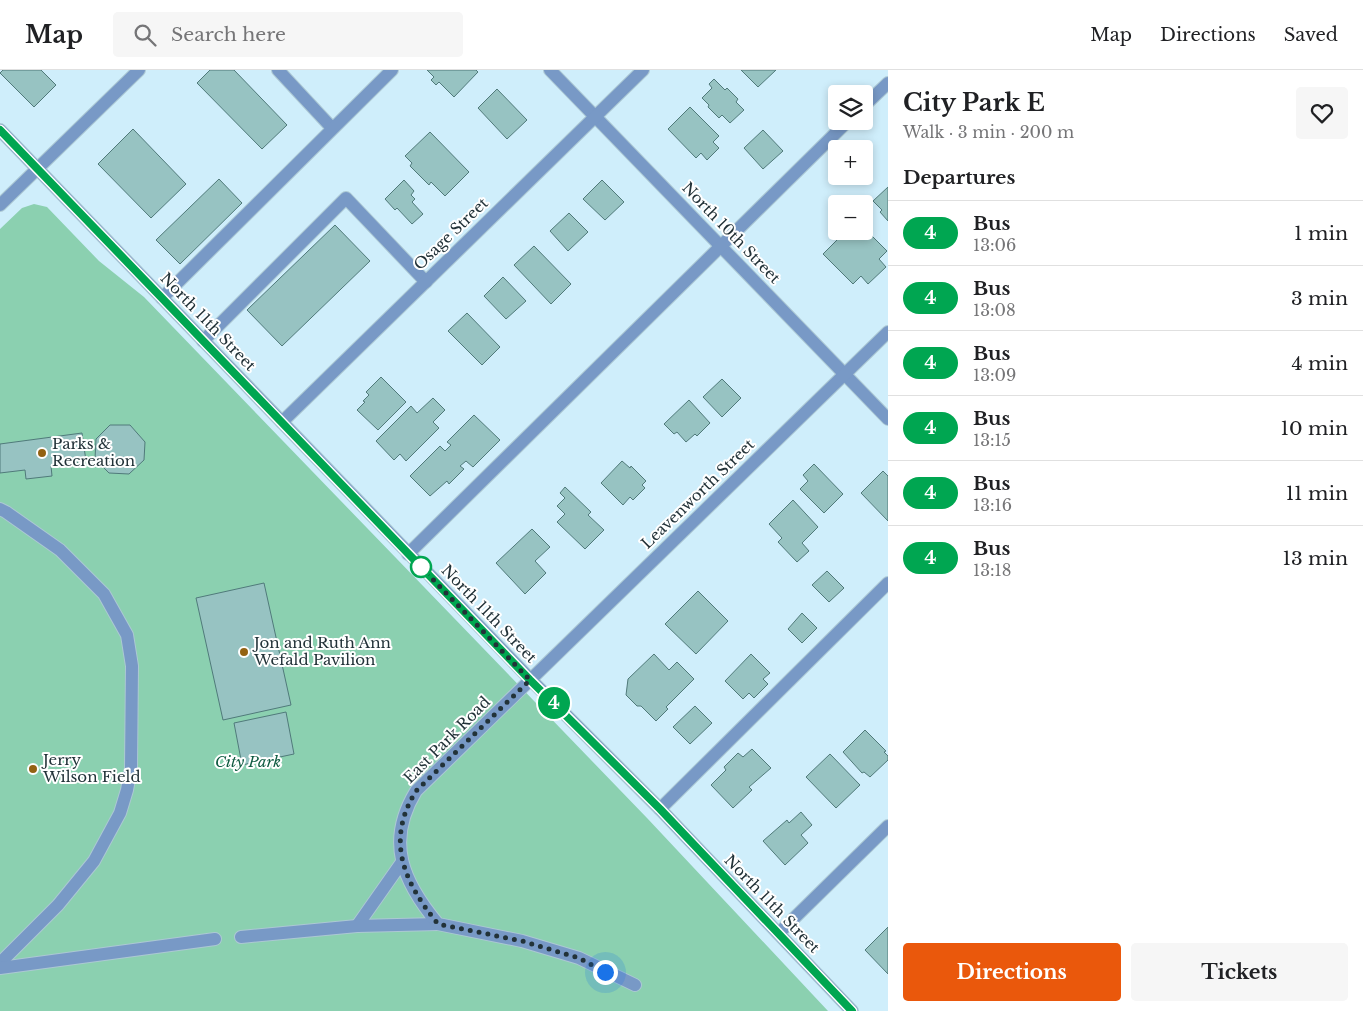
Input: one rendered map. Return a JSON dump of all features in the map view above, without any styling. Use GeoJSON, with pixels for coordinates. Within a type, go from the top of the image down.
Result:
{"type":"FeatureCollection","features":[{"type":"Feature","properties":{"kind":"street"},"geometry":{"type":"LineString","coordinates":[[0,205],[138,70]]}},
{"type":"Feature","properties":{"kind":"street"},"geometry":{"type":"LineString","coordinates":[[278,70],[332,128]]}},
{"type":"Feature","properties":{"kind":"street"},"geometry":{"type":"LineString","coordinates":[[162,298],[392,70]]}},
{"type":"Feature","properties":{"kind":"street","name":"North 10th Street"},"geometry":{"type":"LineString","coordinates":[[550,70],[888,420]]}},
{"type":"Feature","properties":{"kind":"street","name":"Osage Street"},"geometry":{"type":"LineString","coordinates":[[282,422],[643,70]]}},
{"type":"Feature","properties":{"kind":"street"},"geometry":{"type":"LineString","coordinates":[[873,97],[888,82]]}},
{"type":"Feature","properties":{"kind":"street","name":"North 11th Street"},"geometry":{"type":"LineString","coordinates":[[0,130],[530,680],[660,809],[852,1011]]}},
{"type":"Feature","properties":{"kind":"street"},"geometry":{"type":"LineString","coordinates":[[408,554],[839,130]]}},
{"type":"Feature","properties":{"kind":"street"},"geometry":{"type":"LineString","coordinates":[[203,340],[346,198],[426,282]]}},
{"type":"Feature","properties":{"kind":"street","name":"Leavenworth Street"},"geometry":{"type":"LineString","coordinates":[[530,680],[888,332]]}},
{"type":"Feature","properties":{"kind":"street"},"geometry":{"type":"LineString","coordinates":[[0,509],[60,550],[104,594],[127,635],[132,666],[131,768],[120,813],[94,861],[58,905],[0,963]]}},
{"type":"Feature","properties":{"kind":"street"},"geometry":{"type":"LineString","coordinates":[[660,809],[888,583]]}},
{"type":"Feature","properties":{"kind":"street","name":"East Park Road"},"geometry":{"type":"LineString","coordinates":[[438,924],[413,889],[402,862],[401,828],[408,805],[416,791],[530,680]]}},
{"type":"Feature","properties":{"kind":"street"},"geometry":{"type":"LineString","coordinates":[[778,933],[888,826]]}},
{"type":"Feature","properties":{"kind":"street"},"geometry":{"type":"LineString","coordinates":[[357,926],[402,862]]}},
{"type":"Feature","properties":{"kind":"street"},"geometry":{"type":"LineString","coordinates":[[241,937],[357,926],[438,924],[522,941],[579,958],[635,985]]}},
{"type":"Feature","properties":{"kind":"street"},"geometry":{"type":"LineString","coordinates":[[0,968],[215,939]]}},
{"type":"Feature","properties":{"kind":"green space","name":"City Park"},"geometry":{"type":"Polygon","coordinates":[[[34,204],[47,207],[99,261],[144,297],[647,818],[828,1011],[0,1011],[0,229],[22,208],[34,204]]]}},
{"type":"Feature","properties":{"kind":"building"},"geometry":{"type":"Polygon","coordinates":[[[3,70],[41,70],[56,85],[34,107],[0,73],[3,70]]]}},
{"type":"Feature","properties":{"kind":"building"},"geometry":{"type":"Polygon","coordinates":[[[210,70],[234,70],[287,125],[262,149],[197,83],[210,70]]]}},
{"type":"Feature","properties":{"kind":"building"},"geometry":{"type":"Polygon","coordinates":[[[427,70],[476,70],[478,72],[454,97],[439,82],[436,85],[431,80],[434,77],[427,70]]]}},
{"type":"Feature","properties":{"kind":"building"},"geometry":{"type":"Polygon","coordinates":[[[741,70],[776,70],[758,87],[741,70]]]}},
{"type":"Feature","properties":{"kind":"building"},"geometry":{"type":"Polygon","coordinates":[[[714,79],[738,99],[736,102],[744,110],[730,123],[722,115],[719,118],[702,98],[712,88],[709,84],[714,79]]]}},
{"type":"Feature","properties":{"kind":"building"},"geometry":{"type":"Polygon","coordinates":[[[497,89],[527,120],[507,139],[478,108],[497,89]]]}},
{"type":"Feature","properties":{"kind":"building"},"geometry":{"type":"Polygon","coordinates":[[[690,107],[719,136],[713,142],[719,148],[707,160],[701,153],[696,158],[668,129],[690,107]]]}},
{"type":"Feature","properties":{"kind":"building"},"geometry":{"type":"Polygon","coordinates":[[[133,129],[186,184],[151,218],[98,164],[133,129]]]}},
{"type":"Feature","properties":{"kind":"building"},"geometry":{"type":"Polygon","coordinates":[[[763,130],[783,151],[763,169],[744,148],[763,130]]]}},
{"type":"Feature","properties":{"kind":"building"},"geometry":{"type":"Polygon","coordinates":[[[430,132],[469,172],[445,196],[431,182],[429,185],[410,166],[412,163],[405,156],[430,132]]]}},
{"type":"Feature","properties":{"kind":"building"},"geometry":{"type":"Polygon","coordinates":[[[219,179],[242,203],[180,264],[156,240],[219,179]]]}},
{"type":"Feature","properties":{"kind":"building"},"geometry":{"type":"Polygon","coordinates":[[[404,180],[414,191],[411,195],[415,199],[412,202],[423,214],[412,224],[397,208],[395,210],[385,199],[404,180]]]}},
{"type":"Feature","properties":{"kind":"building"},"geometry":{"type":"Polygon","coordinates":[[[602,180],[624,202],[605,220],[583,199],[602,180]]]}},
{"type":"Feature","properties":{"kind":"building"},"geometry":{"type":"Polygon","coordinates":[[[888,187],[888,221],[880,212],[882,210],[873,201],[888,187]]]}},
{"type":"Feature","properties":{"kind":"building"},"geometry":{"type":"Polygon","coordinates":[[[569,213],[588,232],[568,251],[550,231],[569,213]]]}},
{"type":"Feature","properties":{"kind":"building"},"geometry":{"type":"Polygon","coordinates":[[[335,225],[370,261],[282,346],[247,310],[335,225]]]}},
{"type":"Feature","properties":{"kind":"building"},"geometry":{"type":"Polygon","coordinates":[[[873,237],[887,251],[879,259],[886,267],[868,284],[861,276],[853,284],[823,254],[837,240],[873,240],[873,237]]]}},
{"type":"Feature","properties":{"kind":"building"},"geometry":{"type":"Polygon","coordinates":[[[534,246],[571,284],[551,304],[514,265],[534,246]]]}},
{"type":"Feature","properties":{"kind":"building"},"geometry":{"type":"Polygon","coordinates":[[[503,277],[526,301],[506,319],[484,296],[503,277]]]}},
{"type":"Feature","properties":{"kind":"building"},"geometry":{"type":"Polygon","coordinates":[[[467,313],[500,347],[482,365],[448,331],[467,313]]]}},
{"type":"Feature","properties":{"kind":"building"},"geometry":{"type":"Polygon","coordinates":[[[381,377],[406,402],[378,430],[357,410],[369,395],[366,392],[381,377]]]}},
{"type":"Feature","properties":{"kind":"building"},"geometry":{"type":"Polygon","coordinates":[[[722,379],[741,398],[722,417],[703,397],[722,379]]]}},
{"type":"Feature","properties":{"kind":"building"},"geometry":{"type":"Polygon","coordinates":[[[433,398],[445,410],[433,422],[439,428],[406,461],[400,454],[394,460],[376,441],[411,406],[417,413],[433,398]]]}},
{"type":"Feature","properties":{"kind":"building"},"geometry":{"type":"Polygon","coordinates":[[[689,400],[710,423],[697,436],[695,434],[686,442],[677,432],[674,434],[664,424],[689,400]]]}},
{"type":"Feature","properties":{"kind":"building"},"geometry":{"type":"Polygon","coordinates":[[[474,415],[500,440],[473,467],[466,461],[460,466],[464,469],[449,484],[447,481],[430,496],[410,476],[440,446],[445,451],[451,445],[447,442],[474,415]]]}},
{"type":"Feature","properties":{"kind":"building"},"geometry":{"type":"Polygon","coordinates":[[[110,425],[130,425],[145,442],[144,460],[129,474],[109,473],[95,459],[96,439],[110,425]]]}},
{"type":"Feature","properties":{"kind":"building","name":"Parks & Recreation"},"geometry":{"type":"Polygon","coordinates":[[[82,433],[86,461],[51,466],[52,476],[26,479],[25,470],[0,473],[0,444],[82,433]]]}},
{"type":"Feature","properties":{"kind":"building"},"geometry":{"type":"Polygon","coordinates":[[[622,461],[630,468],[631,466],[646,481],[642,485],[645,488],[633,500],[630,497],[623,505],[601,483],[622,461]]]}},
{"type":"Feature","properties":{"kind":"building"},"geometry":{"type":"Polygon","coordinates":[[[814,464],[843,494],[824,513],[800,489],[808,481],[803,475],[814,464]]]}},
{"type":"Feature","properties":{"kind":"building"},"geometry":{"type":"Polygon","coordinates":[[[883,471],[888,476],[888,521],[861,493],[883,471]]]}},
{"type":"Feature","properties":{"kind":"building"},"geometry":{"type":"Polygon","coordinates":[[[565,487],[591,512],[588,515],[604,530],[585,549],[557,522],[565,514],[557,506],[565,498],[560,493],[565,487]]]}},
{"type":"Feature","properties":{"kind":"building"},"geometry":{"type":"Polygon","coordinates":[[[793,500],[818,527],[802,543],[809,551],[797,562],[778,542],[782,538],[769,524],[793,500]]]}},
{"type":"Feature","properties":{"kind":"building"},"geometry":{"type":"Polygon","coordinates":[[[532,529],[550,547],[535,561],[546,573],[525,594],[496,563],[532,529]]]}},
{"type":"Feature","properties":{"kind":"building"},"geometry":{"type":"Polygon","coordinates":[[[827,571],[844,588],[829,602],[812,585],[827,571]]]}},
{"type":"Feature","properties":{"kind":"building","name":"Jon and Ruth Ann Wefald Pavilion"},"geometry":{"type":"Polygon","coordinates":[[[264,583],[291,705],[223,720],[196,598],[264,583]]]}},
{"type":"Feature","properties":{"kind":"building"},"geometry":{"type":"Polygon","coordinates":[[[698,591],[728,621],[696,654],[665,624],[698,591]]]}},
{"type":"Feature","properties":{"kind":"building"},"geometry":{"type":"Polygon","coordinates":[[[802,613],[817,628],[802,643],[788,629],[802,613]]]}},
{"type":"Feature","properties":{"kind":"building"},"geometry":{"type":"Polygon","coordinates":[[[654,654],[669,670],[677,662],[694,679],[666,707],[668,709],[656,721],[641,706],[637,706],[626,695],[628,679],[654,654]]]}},
{"type":"Feature","properties":{"kind":"building"},"geometry":{"type":"Polygon","coordinates":[[[751,654],[770,673],[763,679],[768,684],[754,698],[749,693],[743,699],[725,681],[751,654]]]}},
{"type":"Feature","properties":{"kind":"building"},"geometry":{"type":"Polygon","coordinates":[[[695,706],[712,723],[690,744],[673,727],[695,706]]]}},
{"type":"Feature","properties":{"kind":"building"},"geometry":{"type":"Polygon","coordinates":[[[286,712],[294,754],[242,765],[234,723],[286,712]]]}},
{"type":"Feature","properties":{"kind":"building"},"geometry":{"type":"Polygon","coordinates":[[[865,730],[886,751],[884,752],[888,756],[888,760],[870,777],[864,772],[862,773],[843,752],[865,730]]]}},
{"type":"Feature","properties":{"kind":"building"},"geometry":{"type":"Polygon","coordinates":[[[752,749],[771,768],[749,787],[752,790],[733,808],[711,785],[726,770],[724,767],[738,753],[743,757],[752,749]]]}},
{"type":"Feature","properties":{"kind":"building"},"geometry":{"type":"Polygon","coordinates":[[[830,754],[860,785],[836,808],[806,777],[830,754]]]}},
{"type":"Feature","properties":{"kind":"building"},"geometry":{"type":"Polygon","coordinates":[[[801,812],[812,825],[801,835],[808,843],[785,865],[763,841],[787,820],[789,823],[801,812]]]}},
{"type":"Feature","properties":{"kind":"building"},"geometry":{"type":"Polygon","coordinates":[[[888,927],[888,974],[865,950],[888,927]]]}},
{"type":"Feature","properties":{"kind":"bus line","name":"4"},"geometry":{"type":"LineString","coordinates":[[0,130],[530,680],[660,809],[852,1011]]}},
{"type":"Feature","properties":{"kind":"place","name":"Parks & Recreation"},"geometry":{"type":"Point","coordinates":[42,453]}},
{"type":"Feature","properties":{"kind":"place","name":"Jon and Ruth Ann Wefald Pavilion"},"geometry":{"type":"Point","coordinates":[244,652]}},
{"type":"Feature","properties":{"kind":"place","name":"Jerry Wilson Field"},"geometry":{"type":"Point","coordinates":[33,769]}},
{"type":"Feature","properties":{"kind":"route"},"geometry":{"type":"LineString","coordinates":[[421,567],[530,680],[416,791],[408,805],[401,828],[400,843],[402,862],[413,889],[438,924],[522,941],[579,958],[605,972]]}}]}
